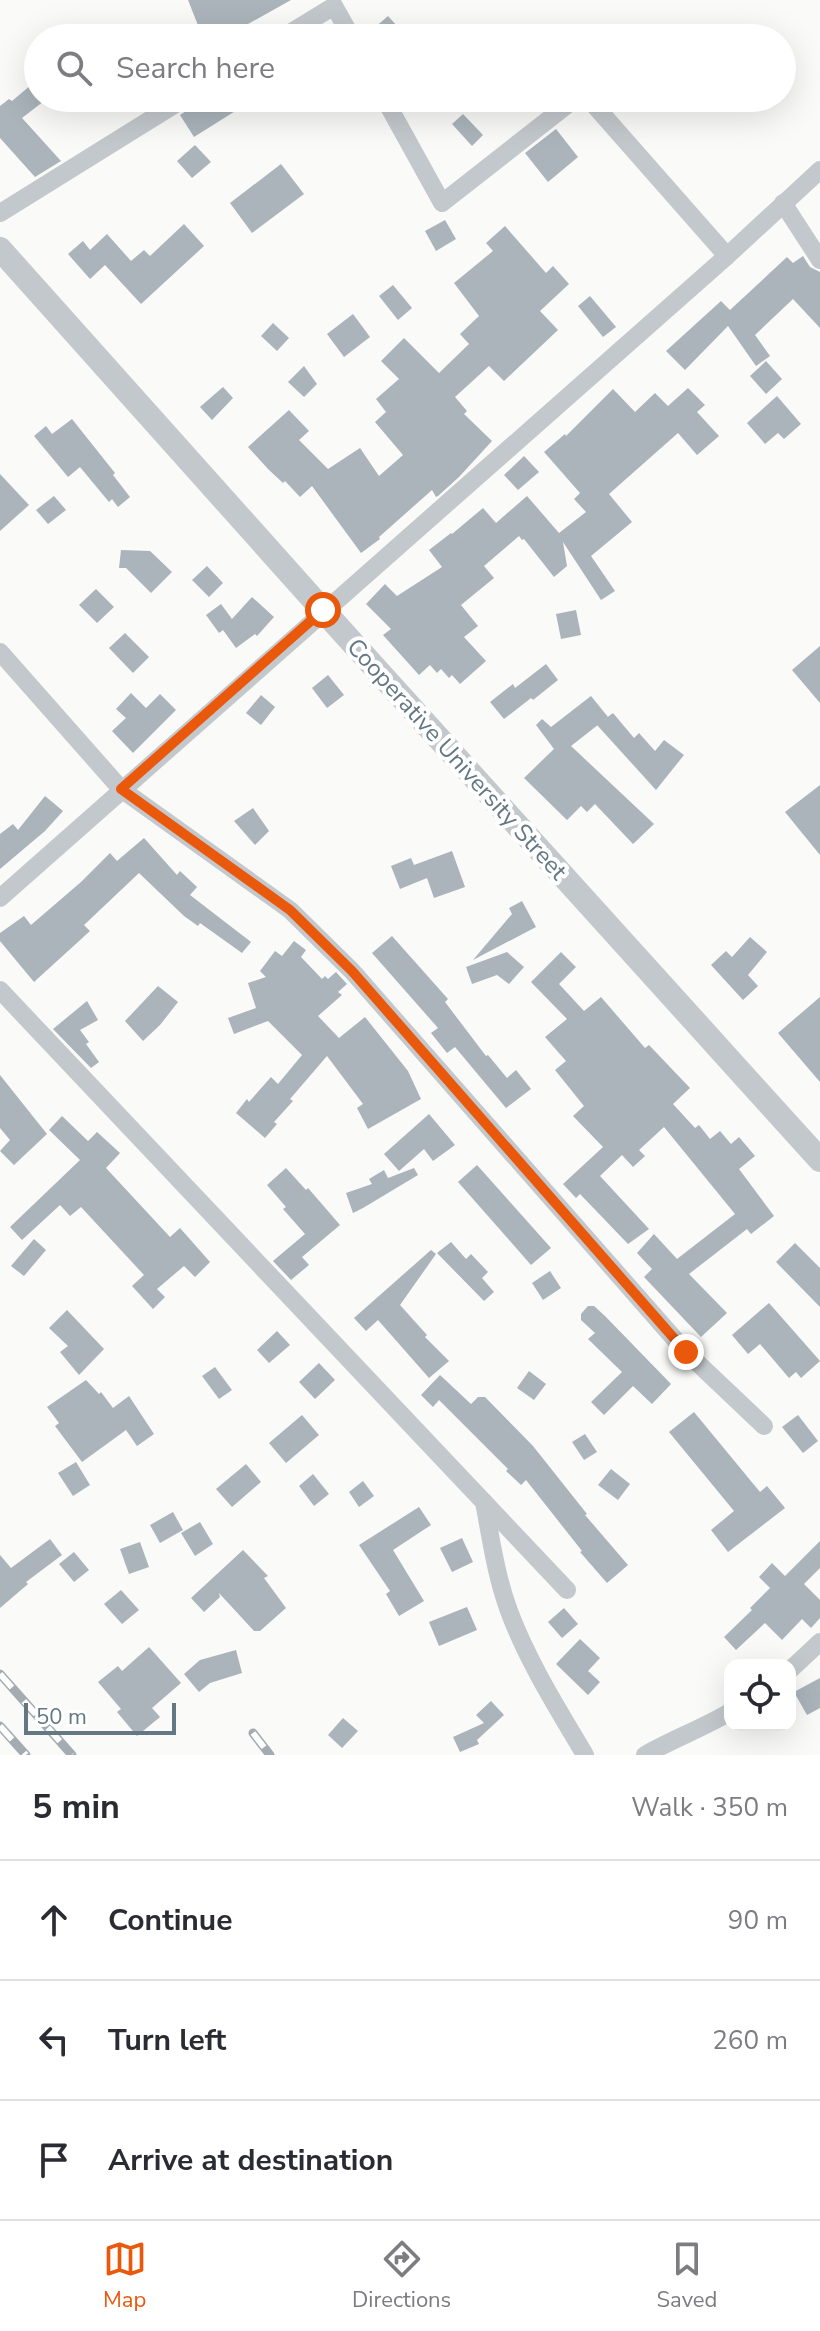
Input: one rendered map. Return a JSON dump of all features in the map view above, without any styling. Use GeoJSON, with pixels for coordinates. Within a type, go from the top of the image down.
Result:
{"type":"FeatureCollection","features":[{"type":"Feature","properties":{"kind":"street"},"geometry":{"type":"LineString","coordinates":[[305,24],[334,6],[344,24]]}},
{"type":"Feature","properties":{"kind":"street"},"geometry":{"type":"LineString","coordinates":[[0,213],[162,112]]}},
{"type":"Feature","properties":{"kind":"street"},"geometry":{"type":"LineString","coordinates":[[392,112],[442,203],[558,112]]}},
{"type":"Feature","properties":{"kind":"street"},"geometry":{"type":"LineString","coordinates":[[600,112],[727,256]]}},
{"type":"Feature","properties":{"kind":"street"},"geometry":{"type":"LineString","coordinates":[[0,898],[727,256],[820,170]]}},
{"type":"Feature","properties":{"kind":"street"},"geometry":{"type":"LineString","coordinates":[[783,203],[820,260]]}},
{"type":"Feature","properties":{"kind":"street","name":"Cooperative University Street"},"geometry":{"type":"LineString","coordinates":[[0,249],[820,1160]]}},
{"type":"Feature","properties":{"kind":"street"},"geometry":{"type":"LineString","coordinates":[[0,652],[121,789],[290,910],[352,971],[686,1352],[764,1426]]}},
{"type":"Feature","properties":{"kind":"street"},"geometry":{"type":"LineString","coordinates":[[0,990],[567,1590]]}},
{"type":"Feature","properties":{"kind":"street"},"geometry":{"type":"LineString","coordinates":[[484,1502],[499,1579],[510,1613],[538,1672],[585,1755]]}},
{"type":"Feature","properties":{"kind":"street"},"geometry":{"type":"LineString","coordinates":[[796,1664],[820,1642]]}},
{"type":"Feature","properties":{"kind":"street"},"geometry":{"type":"LineString","coordinates":[[645,1755],[724,1716]]}},
{"type":"Feature","properties":{"kind":"building"},"geometry":{"type":"Polygon","coordinates":[[[188,0],[291,0],[248,24],[197,24],[188,0]]]}},
{"type":"Feature","properties":{"kind":"building"},"geometry":{"type":"Polygon","coordinates":[[[388,16],[395,24],[379,24],[388,16]]]}},
{"type":"Feature","properties":{"kind":"building"},"geometry":{"type":"Polygon","coordinates":[[[24,91],[24,112],[30,112],[22,118],[61,161],[35,177],[0,138],[0,106],[9,99],[12,101],[24,91]]]}},
{"type":"Feature","properties":{"kind":"building"},"geometry":{"type":"Polygon","coordinates":[[[185,112],[234,112],[194,137],[180,115],[185,112]]]}},
{"type":"Feature","properties":{"kind":"building"},"geometry":{"type":"Polygon","coordinates":[[[463,114],[483,135],[472,146],[452,124],[463,114]]]}},
{"type":"Feature","properties":{"kind":"building"},"geometry":{"type":"Polygon","coordinates":[[[556,129],[578,157],[548,182],[525,153],[556,129]]]}},
{"type":"Feature","properties":{"kind":"building"},"geometry":{"type":"Polygon","coordinates":[[[195,145],[211,162],[192,178],[177,161],[195,145]]]}},
{"type":"Feature","properties":{"kind":"building"},"geometry":{"type":"Polygon","coordinates":[[[281,164],[304,194],[252,233],[230,203],[281,164]]]}},
{"type":"Feature","properties":{"kind":"building"},"geometry":{"type":"Polygon","coordinates":[[[445,220],[456,239],[436,251],[425,231],[445,220]]]}},
{"type":"Feature","properties":{"kind":"building"},"geometry":{"type":"Polygon","coordinates":[[[184,224],[204,246],[141,304],[105,265],[90,279],[68,254],[83,241],[90,250],[107,234],[131,261],[144,250],[150,256],[184,224]]]}},
{"type":"Feature","properties":{"kind":"building"},"geometry":{"type":"Polygon","coordinates":[[[505,226],[546,273],[553,266],[569,284],[540,311],[558,330],[504,381],[489,366],[455,397],[467,411],[464,414],[492,441],[438,496],[432,490],[361,553],[312,486],[300,497],[248,447],[289,410],[309,431],[299,440],[328,469],[360,448],[379,476],[403,455],[375,422],[386,412],[376,399],[399,379],[381,361],[404,338],[439,373],[469,344],[460,334],[479,316],[454,283],[493,251],[486,243],[505,226]]]}},
{"type":"Feature","properties":{"kind":"building"},"geometry":{"type":"Polygon","coordinates":[[[803,256],[810,267],[820,272],[820,328],[793,299],[755,335],[770,356],[756,366],[728,326],[685,370],[666,351],[721,301],[730,310],[787,257],[793,263],[803,256]]]}},
{"type":"Feature","properties":{"kind":"building"},"geometry":{"type":"Polygon","coordinates":[[[393,285],[412,308],[398,320],[379,296],[393,285]]]}},
{"type":"Feature","properties":{"kind":"building"},"geometry":{"type":"Polygon","coordinates":[[[590,296],[616,327],[603,337],[578,306],[590,296]]]}},
{"type":"Feature","properties":{"kind":"building"},"geometry":{"type":"Polygon","coordinates":[[[353,314],[370,337],[344,357],[327,334],[353,314]]]}},
{"type":"Feature","properties":{"kind":"building"},"geometry":{"type":"Polygon","coordinates":[[[273,323],[289,338],[277,351],[261,336],[273,323]]]}},
{"type":"Feature","properties":{"kind":"building"},"geometry":{"type":"Polygon","coordinates":[[[766,361],[782,379],[766,394],[750,376],[766,361]]]}},
{"type":"Feature","properties":{"kind":"building"},"geometry":{"type":"Polygon","coordinates":[[[304,366],[317,384],[304,397],[288,382],[304,366]]]}},
{"type":"Feature","properties":{"kind":"building"},"geometry":{"type":"Polygon","coordinates":[[[223,387],[233,398],[212,420],[200,407],[223,387]]]}},
{"type":"Feature","properties":{"kind":"building"},"geometry":{"type":"Polygon","coordinates":[[[688,388],[705,405],[697,412],[719,436],[697,455],[678,433],[609,494],[632,522],[591,556],[615,591],[601,600],[563,542],[567,566],[554,577],[519,536],[484,566],[494,578],[461,605],[478,626],[464,637],[486,661],[460,684],[452,675],[449,678],[441,669],[437,673],[430,665],[419,675],[383,635],[391,629],[366,604],[385,584],[397,596],[442,567],[429,550],[483,508],[496,523],[527,496],[559,533],[586,512],[574,499],[580,493],[544,452],[566,436],[613,389],[635,412],[655,393],[668,406],[688,388]]]}},
{"type":"Feature","properties":{"kind":"building"},"geometry":{"type":"Polygon","coordinates":[[[777,396],[801,424],[784,439],[778,433],[765,444],[747,423],[777,396]]]}},
{"type":"Feature","properties":{"kind":"building"},"geometry":{"type":"Polygon","coordinates":[[[72,419],[130,497],[118,507],[112,499],[109,502],[80,467],[68,477],[34,436],[46,426],[52,434],[72,419]]]}},
{"type":"Feature","properties":{"kind":"building"},"geometry":{"type":"Polygon","coordinates":[[[524,456],[539,472],[518,490],[504,475],[524,456]]]}},
{"type":"Feature","properties":{"kind":"building"},"geometry":{"type":"Polygon","coordinates":[[[0,474],[29,505],[0,531],[0,474]]]}},
{"type":"Feature","properties":{"kind":"building"},"geometry":{"type":"Polygon","coordinates":[[[54,496],[66,510],[48,524],[36,510],[54,496]]]}},
{"type":"Feature","properties":{"kind":"building"},"geometry":{"type":"Polygon","coordinates":[[[121,550],[150,551],[172,572],[151,593],[126,568],[119,568],[121,550]]]}},
{"type":"Feature","properties":{"kind":"building"},"geometry":{"type":"Polygon","coordinates":[[[207,566],[223,583],[209,597],[192,580],[207,566]]]}},
{"type":"Feature","properties":{"kind":"building"},"geometry":{"type":"Polygon","coordinates":[[[96,589],[114,607],[97,623],[79,605],[96,589]]]}},
{"type":"Feature","properties":{"kind":"building"},"geometry":{"type":"Polygon","coordinates":[[[252,597],[274,617],[257,636],[255,634],[236,648],[223,630],[219,633],[206,615],[221,604],[232,619],[252,597]]]}},
{"type":"Feature","properties":{"kind":"building"},"geometry":{"type":"Polygon","coordinates":[[[576,610],[581,635],[561,639],[556,614],[576,610]]]}},
{"type":"Feature","properties":{"kind":"building"},"geometry":{"type":"Polygon","coordinates":[[[125,633],[149,657],[133,673],[109,648],[125,633]]]}},
{"type":"Feature","properties":{"kind":"building"},"geometry":{"type":"Polygon","coordinates":[[[820,646],[820,703],[792,670],[820,646]]]}},
{"type":"Feature","properties":{"kind":"building"},"geometry":{"type":"Polygon","coordinates":[[[546,664],[558,680],[504,719],[490,702],[513,684],[515,688],[546,664]]]}},
{"type":"Feature","properties":{"kind":"building"},"geometry":{"type":"Polygon","coordinates":[[[328,675],[344,695],[327,708],[312,688],[328,675]]]}},
{"type":"Feature","properties":{"kind":"building"},"geometry":{"type":"Polygon","coordinates":[[[131,693],[146,708],[160,694],[176,710],[133,753],[112,731],[126,718],[116,709],[131,693]]]}},
{"type":"Feature","properties":{"kind":"building"},"geometry":{"type":"Polygon","coordinates":[[[261,695],[275,707],[261,725],[246,713],[261,695]]]}},
{"type":"Feature","properties":{"kind":"building"},"geometry":{"type":"Polygon","coordinates":[[[591,696],[608,717],[571,746],[654,824],[633,844],[595,804],[587,812],[581,806],[567,820],[524,778],[554,749],[536,725],[542,719],[551,727],[591,696]]]}},
{"type":"Feature","properties":{"kind":"building"},"geometry":{"type":"Polygon","coordinates":[[[613,713],[634,738],[639,733],[655,751],[664,740],[684,755],[656,790],[597,725],[613,713]]]}},
{"type":"Feature","properties":{"kind":"building"},"geometry":{"type":"Polygon","coordinates":[[[820,785],[820,855],[785,812],[820,785]]]}},
{"type":"Feature","properties":{"kind":"building"},"geometry":{"type":"Polygon","coordinates":[[[45,796],[63,811],[45,831],[0,869],[0,834],[13,824],[18,830],[45,796]]]}},
{"type":"Feature","properties":{"kind":"building"},"geometry":{"type":"Polygon","coordinates":[[[253,808],[269,831],[255,845],[234,821],[253,808]]]}},
{"type":"Feature","properties":{"kind":"building"},"geometry":{"type":"Polygon","coordinates":[[[144,838],[177,875],[180,871],[197,887],[190,895],[251,942],[242,953],[200,923],[198,926],[139,873],[84,925],[90,931],[34,982],[0,941],[0,933],[24,916],[31,925],[110,853],[117,861],[144,838]]]}},
{"type":"Feature","properties":{"kind":"building"},"geometry":{"type":"Polygon","coordinates":[[[452,851],[465,887],[434,898],[427,878],[400,889],[391,866],[411,858],[414,865],[452,851]]]}},
{"type":"Feature","properties":{"kind":"building"},"geometry":{"type":"Polygon","coordinates":[[[522,901],[536,927],[473,960],[512,914],[509,908],[522,901]]]}},
{"type":"Feature","properties":{"kind":"building"},"geometry":{"type":"Polygon","coordinates":[[[392,936],[448,999],[445,1002],[486,1056],[507,1078],[516,1070],[531,1089],[506,1108],[455,1047],[447,1053],[431,1033],[438,1028],[372,953],[392,936]]]}},
{"type":"Feature","properties":{"kind":"building"},"geometry":{"type":"Polygon","coordinates":[[[750,937],[767,952],[748,975],[758,986],[743,1000],[711,965],[726,951],[732,957],[750,937]]]}},
{"type":"Feature","properties":{"kind":"building"},"geometry":{"type":"Polygon","coordinates":[[[294,941],[306,950],[301,957],[322,979],[325,976],[328,979],[336,972],[347,984],[338,992],[342,995],[318,1016],[339,1038],[365,1017],[408,1071],[421,1099],[368,1129],[357,1108],[363,1104],[327,1056],[290,1099],[293,1101],[274,1122],[277,1124],[265,1138],[236,1113],[271,1077],[278,1084],[302,1055],[268,1021],[234,1034],[228,1018],[256,1008],[248,983],[266,977],[260,971],[275,951],[282,956],[294,941]]]}},
{"type":"Feature","properties":{"kind":"building"},"geometry":{"type":"Polygon","coordinates":[[[507,952],[524,967],[509,984],[497,975],[472,984],[466,967],[507,952]]]}},
{"type":"Feature","properties":{"kind":"building"},"geometry":{"type":"Polygon","coordinates":[[[561,952],[576,967],[559,984],[584,1011],[601,997],[645,1048],[649,1045],[690,1088],[673,1104],[695,1128],[699,1125],[710,1139],[720,1131],[731,1144],[739,1137],[755,1156],[739,1169],[774,1216],[751,1234],[747,1229],[689,1274],[727,1313],[701,1337],[644,1277],[652,1269],[637,1253],[654,1234],[677,1259],[735,1214],[664,1127],[639,1150],[645,1156],[633,1167],[622,1155],[600,1176],[649,1229],[628,1244],[580,1194],[576,1198],[563,1184],[603,1147],[573,1116],[584,1106],[555,1070],[566,1061],[545,1037],[567,1019],[531,982],[561,952]]]}},
{"type":"Feature","properties":{"kind":"building"},"geometry":{"type":"Polygon","coordinates":[[[158,986],[178,1002],[143,1041],[125,1021],[158,986]]]}},
{"type":"Feature","properties":{"kind":"building"},"geometry":{"type":"Polygon","coordinates":[[[820,997],[820,1082],[778,1033],[820,997]]]}},
{"type":"Feature","properties":{"kind":"building"},"geometry":{"type":"Polygon","coordinates":[[[87,1001],[98,1020],[80,1030],[99,1062],[91,1068],[53,1029],[87,1001]]]}},
{"type":"Feature","properties":{"kind":"building"},"geometry":{"type":"Polygon","coordinates":[[[0,1075],[47,1134],[14,1165],[0,1151],[10,1140],[0,1128],[0,1075]]]}},
{"type":"Feature","properties":{"kind":"building"},"geometry":{"type":"Polygon","coordinates":[[[429,1114],[455,1145],[433,1161],[424,1149],[399,1171],[384,1154],[429,1114]]]}},
{"type":"Feature","properties":{"kind":"building"},"geometry":{"type":"Polygon","coordinates":[[[62,1116],[88,1141],[97,1132],[120,1153],[106,1168],[170,1237],[180,1228],[210,1262],[195,1277],[184,1266],[157,1289],[165,1297],[153,1309],[132,1286],[144,1275],[81,1207],[70,1216],[60,1205],[22,1240],[10,1227],[80,1160],[49,1130],[62,1116]]]}},
{"type":"Feature","properties":{"kind":"building"},"geometry":{"type":"Polygon","coordinates":[[[477,1165],[551,1248],[531,1265],[458,1182],[477,1165]]]}},
{"type":"Feature","properties":{"kind":"building"},"geometry":{"type":"Polygon","coordinates":[[[286,1168],[340,1225],[302,1257],[309,1265],[291,1280],[273,1261],[305,1234],[267,1185],[286,1168]]]}},
{"type":"Feature","properties":{"kind":"building"},"geometry":{"type":"Polygon","coordinates":[[[414,1168],[418,1175],[353,1213],[346,1193],[372,1184],[369,1179],[384,1170],[388,1178],[414,1168]]]}},
{"type":"Feature","properties":{"kind":"building"},"geometry":{"type":"Polygon","coordinates":[[[34,1239],[46,1250],[24,1276],[11,1266],[34,1239]]]}},
{"type":"Feature","properties":{"kind":"building"},"geometry":{"type":"Polygon","coordinates":[[[451,1242],[466,1259],[471,1254],[488,1272],[482,1278],[494,1292],[484,1301],[437,1253],[451,1242]]]}},
{"type":"Feature","properties":{"kind":"building"},"geometry":{"type":"Polygon","coordinates":[[[795,1243],[820,1268],[820,1307],[776,1262],[795,1243]]]}},
{"type":"Feature","properties":{"kind":"building"},"geometry":{"type":"Polygon","coordinates":[[[431,1250],[436,1254],[400,1305],[449,1361],[429,1378],[378,1320],[366,1331],[354,1318],[431,1250]]]}},
{"type":"Feature","properties":{"kind":"building"},"geometry":{"type":"Polygon","coordinates":[[[550,1271],[561,1288],[543,1300],[532,1283],[550,1271]]]}},
{"type":"Feature","properties":{"kind":"building"},"geometry":{"type":"Polygon","coordinates":[[[769,1303],[820,1361],[801,1378],[796,1372],[789,1378],[760,1344],[748,1354],[732,1335],[769,1303]]]}},
{"type":"Feature","properties":{"kind":"building"},"geometry":{"type":"Polygon","coordinates":[[[588,1306],[594,1306],[605,1316],[671,1384],[652,1404],[633,1386],[604,1415],[591,1402],[622,1372],[588,1339],[595,1333],[581,1320],[581,1314],[588,1306]]]}},
{"type":"Feature","properties":{"kind":"building"},"geometry":{"type":"Polygon","coordinates":[[[67,1310],[104,1349],[79,1375],[60,1352],[68,1346],[49,1328],[67,1310]]]}},
{"type":"Feature","properties":{"kind":"building"},"geometry":{"type":"Polygon","coordinates":[[[277,1331],[290,1345],[269,1363],[257,1350],[277,1331]]]}},
{"type":"Feature","properties":{"kind":"building"},"geometry":{"type":"Polygon","coordinates":[[[319,1363],[335,1380],[315,1399],[299,1382],[319,1363]]]}},
{"type":"Feature","properties":{"kind":"building"},"geometry":{"type":"Polygon","coordinates":[[[215,1367],[232,1390],[219,1399],[202,1376],[215,1367]]]}},
{"type":"Feature","properties":{"kind":"building"},"geometry":{"type":"Polygon","coordinates":[[[529,1371],[546,1384],[534,1400],[517,1388],[529,1371]]]}},
{"type":"Feature","properties":{"kind":"building"},"geometry":{"type":"Polygon","coordinates":[[[440,1375],[471,1404],[478,1397],[485,1397],[533,1446],[585,1515],[628,1565],[607,1583],[526,1480],[521,1485],[439,1400],[433,1407],[421,1395],[440,1375]]]}},
{"type":"Feature","properties":{"kind":"building"},"geometry":{"type":"Polygon","coordinates":[[[86,1380],[99,1394],[101,1392],[113,1408],[129,1396],[154,1434],[137,1446],[126,1430],[82,1462],[55,1426],[59,1423],[47,1407],[86,1380]]]}},
{"type":"Feature","properties":{"kind":"building"},"geometry":{"type":"Polygon","coordinates":[[[694,1412],[760,1492],[767,1486],[785,1508],[728,1552],[711,1530],[734,1511],[669,1432],[694,1412]]]}},
{"type":"Feature","properties":{"kind":"building"},"geometry":{"type":"Polygon","coordinates":[[[302,1415],[319,1435],[286,1463],[269,1443],[302,1415]]]}},
{"type":"Feature","properties":{"kind":"building"},"geometry":{"type":"Polygon","coordinates":[[[798,1415],[818,1441],[803,1453],[782,1427],[798,1415]]]}},
{"type":"Feature","properties":{"kind":"building"},"geometry":{"type":"Polygon","coordinates":[[[585,1434],[597,1452],[584,1460],[572,1442],[585,1434]]]}},
{"type":"Feature","properties":{"kind":"building"},"geometry":{"type":"Polygon","coordinates":[[[76,1462],[90,1485],[73,1496],[58,1473],[76,1462]]]}},
{"type":"Feature","properties":{"kind":"building"},"geometry":{"type":"Polygon","coordinates":[[[246,1464],[261,1482],[232,1507],[216,1489],[246,1464]]]}},
{"type":"Feature","properties":{"kind":"building"},"geometry":{"type":"Polygon","coordinates":[[[611,1469],[630,1484],[618,1500],[598,1485],[611,1469]]]}},
{"type":"Feature","properties":{"kind":"building"},"geometry":{"type":"Polygon","coordinates":[[[313,1474],[329,1494],[314,1506],[299,1486],[313,1474]]]}},
{"type":"Feature","properties":{"kind":"building"},"geometry":{"type":"Polygon","coordinates":[[[363,1481],[374,1496],[359,1507],[349,1492],[363,1481]]]}},
{"type":"Feature","properties":{"kind":"building"},"geometry":{"type":"Polygon","coordinates":[[[419,1507],[431,1525],[393,1550],[424,1601],[399,1616],[386,1594],[390,1591],[359,1545],[419,1507]]]}},
{"type":"Feature","properties":{"kind":"building"},"geometry":{"type":"Polygon","coordinates":[[[173,1512],[183,1530],[160,1543],[150,1525],[173,1512]]]}},
{"type":"Feature","properties":{"kind":"building"},"geometry":{"type":"Polygon","coordinates":[[[200,1522],[213,1544],[195,1556],[181,1533],[200,1522]]]}},
{"type":"Feature","properties":{"kind":"building"},"geometry":{"type":"Polygon","coordinates":[[[462,1538],[473,1562],[452,1572],[440,1548],[462,1538]]]}},
{"type":"Feature","properties":{"kind":"building"},"geometry":{"type":"Polygon","coordinates":[[[50,1539],[62,1555],[26,1582],[28,1584],[0,1608],[0,1555],[11,1568],[50,1539]]]}},
{"type":"Feature","properties":{"kind":"building"},"geometry":{"type":"Polygon","coordinates":[[[820,1541],[820,1568],[804,1584],[820,1600],[820,1618],[811,1628],[802,1619],[782,1640],[765,1623],[736,1650],[724,1637],[770,1588],[759,1577],[772,1563],[785,1576],[820,1541]]]}},
{"type":"Feature","properties":{"kind":"building"},"geometry":{"type":"Polygon","coordinates":[[[140,1542],[149,1567],[129,1574],[120,1549],[140,1542]]]}},
{"type":"Feature","properties":{"kind":"building"},"geometry":{"type":"Polygon","coordinates":[[[243,1550],[268,1576],[264,1578],[286,1608],[260,1631],[254,1631],[219,1593],[220,1597],[204,1612],[191,1598],[243,1550]]]}},
{"type":"Feature","properties":{"kind":"building"},"geometry":{"type":"Polygon","coordinates":[[[74,1552],[89,1570],[74,1582],[59,1564],[74,1552]]]}},
{"type":"Feature","properties":{"kind":"building"},"geometry":{"type":"Polygon","coordinates":[[[121,1590],[139,1610],[122,1624],[104,1604],[121,1590]]]}},
{"type":"Feature","properties":{"kind":"building"},"geometry":{"type":"Polygon","coordinates":[[[467,1607],[477,1630],[439,1646],[429,1622],[467,1607]]]}},
{"type":"Feature","properties":{"kind":"building"},"geometry":{"type":"Polygon","coordinates":[[[564,1608],[578,1624],[562,1638],[548,1622],[564,1608]]]}},
{"type":"Feature","properties":{"kind":"building"},"geometry":{"type":"Polygon","coordinates":[[[580,1639],[600,1658],[588,1671],[600,1682],[588,1695],[556,1664],[580,1639]]]}},
{"type":"Feature","properties":{"kind":"building"},"geometry":{"type":"Polygon","coordinates":[[[149,1647],[181,1683],[152,1708],[160,1717],[137,1736],[117,1712],[121,1709],[98,1682],[118,1666],[122,1671],[149,1647]]]}},
{"type":"Feature","properties":{"kind":"building"},"geometry":{"type":"Polygon","coordinates":[[[236,1650],[242,1673],[210,1683],[199,1692],[184,1674],[200,1660],[236,1650]]]}},
{"type":"Feature","properties":{"kind":"building"},"geometry":{"type":"Polygon","coordinates":[[[820,1678],[820,1708],[807,1715],[796,1691],[820,1678]]]}},
{"type":"Feature","properties":{"kind":"building"},"geometry":{"type":"Polygon","coordinates":[[[491,1701],[504,1715],[477,1740],[479,1744],[460,1752],[453,1737],[484,1723],[476,1715],[491,1701]]]}},
{"type":"Feature","properties":{"kind":"building"},"geometry":{"type":"Polygon","coordinates":[[[343,1718],[358,1731],[342,1748],[328,1735],[343,1718]]]}},
{"type":"Feature","properties":{"kind":"railway"},"geometry":{"type":"LineString","coordinates":[[0,1674],[72,1755]]}},
{"type":"Feature","properties":{"kind":"railway"},"geometry":{"type":"LineString","coordinates":[[0,1726],[26,1755]]}},
{"type":"Feature","properties":{"kind":"railway"},"geometry":{"type":"LineString","coordinates":[[253,1733],[270,1755]]}},
{"type":"Feature","properties":{"kind":"route"},"geometry":{"type":"LineString","coordinates":[[323,610],[121,789],[290,910],[352,971],[686,1352]]}}]}
